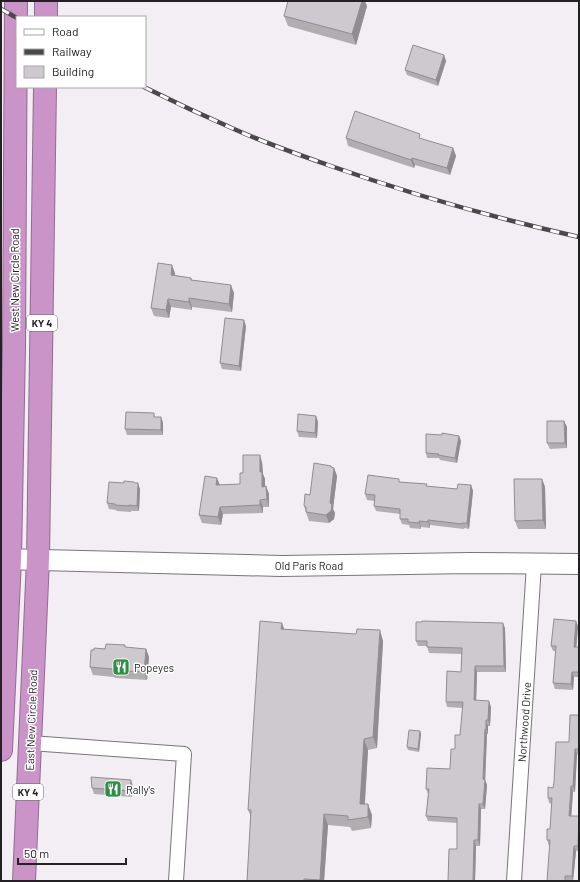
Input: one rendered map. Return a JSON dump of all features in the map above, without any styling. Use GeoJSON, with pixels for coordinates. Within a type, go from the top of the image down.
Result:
{"type":"FeatureCollection","features":[{"type":"Feature","properties":{"kind":"highway","name":"West New Circle Road"},"geometry":{"type":"LineString","coordinates":[[5,559],[14,338],[16,1]]}},
{"type":"Feature","properties":{"kind":"highway"},"geometry":{"type":"LineString","coordinates":[[46,1],[46,16]]}},
{"type":"Feature","properties":{"kind":"highway","name":"KY 4"},"geometry":{"type":"LineString","coordinates":[[38,560],[45,88]]}},
{"type":"Feature","properties":{"kind":"highway","name":"KY 4"},"geometry":{"type":"LineString","coordinates":[[1,750],[5,559]]}},
{"type":"Feature","properties":{"kind":"highway","name":"East New Circle Road"},"geometry":{"type":"LineString","coordinates":[[24,881],[38,560]]}},
{"type":"Feature","properties":{"kind":"street","name":"Old Paris Road"},"geometry":{"type":"LineString","coordinates":[[5,559],[281,566],[471,563],[579,564]]}},
{"type":"Feature","properties":{"kind":"street","name":"Northwood Drive"},"geometry":{"type":"LineString","coordinates":[[514,881],[534,564]]}},
{"type":"Feature","properties":{"kind":"street"},"geometry":{"type":"LineString","coordinates":[[30,742],[184,754],[176,881]]}},
{"type":"Feature","properties":{"kind":"building"},"geometry":{"type":"Polygon","coordinates":[[[288,1],[362,1],[352,34],[284,16],[288,1]]]}},
{"type":"Feature","properties":{"kind":"building"},"geometry":{"type":"Polygon","coordinates":[[[413,45],[444,55],[436,80],[405,70],[413,45]]]}},
{"type":"Feature","properties":{"kind":"building"},"geometry":{"type":"Polygon","coordinates":[[[355,111],[420,134],[419,138],[453,148],[447,168],[412,158],[411,160],[346,138],[355,111]]]}},
{"type":"Feature","properties":{"kind":"building"},"geometry":{"type":"Polygon","coordinates":[[[158,263],[172,265],[171,275],[191,278],[191,280],[231,285],[229,304],[189,298],[189,302],[168,299],[166,310],[151,308],[158,263]]]}},
{"type":"Feature","properties":{"kind":"building"},"geometry":{"type":"Polygon","coordinates":[[[225,318],[244,320],[239,366],[220,363],[225,318]]]}},
{"type":"Feature","properties":{"kind":"building"},"geometry":{"type":"Polygon","coordinates":[[[126,412],[154,413],[154,417],[161,417],[161,430],[125,429],[126,412]]]}},
{"type":"Feature","properties":{"kind":"building"},"geometry":{"type":"Polygon","coordinates":[[[298,414],[316,416],[315,433],[297,431],[298,414]]]}},
{"type":"Feature","properties":{"kind":"building"},"geometry":{"type":"Polygon","coordinates":[[[547,421],[564,421],[565,443],[547,443],[547,421]]]}},
{"type":"Feature","properties":{"kind":"building"},"geometry":{"type":"Polygon","coordinates":[[[442,433],[459,436],[455,458],[438,455],[439,454],[426,453],[426,434],[442,435],[442,433]]]}},
{"type":"Feature","properties":{"kind":"building"},"geometry":{"type":"Polygon","coordinates":[[[243,455],[260,455],[262,487],[266,486],[267,499],[260,500],[260,505],[220,507],[218,517],[199,515],[205,476],[217,478],[216,485],[240,484],[240,473],[243,473],[243,455]]]}},
{"type":"Feature","properties":{"kind":"building"},"geometry":{"type":"Polygon","coordinates":[[[314,463],[331,466],[334,468],[330,503],[332,505],[331,511],[326,515],[306,512],[306,507],[304,506],[305,494],[310,495],[314,463]]]}},
{"type":"Feature","properties":{"kind":"building"},"geometry":{"type":"Polygon","coordinates":[[[368,475],[399,479],[399,482],[427,484],[426,486],[457,489],[458,484],[471,485],[467,523],[462,524],[428,520],[428,522],[419,521],[419,523],[408,522],[408,519],[400,519],[400,509],[374,506],[375,495],[365,494],[368,475]]]}},
{"type":"Feature","properties":{"kind":"building"},"geometry":{"type":"Polygon","coordinates":[[[514,479],[542,479],[543,520],[515,521],[514,479]]]}},
{"type":"Feature","properties":{"kind":"building"},"geometry":{"type":"Polygon","coordinates":[[[124,481],[138,483],[137,506],[107,503],[109,482],[124,483],[124,481]]]}},
{"type":"Feature","properties":{"kind":"building"},"geometry":{"type":"Polygon","coordinates":[[[554,619],[576,621],[574,647],[579,647],[579,672],[572,672],[571,684],[553,683],[556,646],[551,646],[554,619]]]}},
{"type":"Feature","properties":{"kind":"building"},"geometry":{"type":"Polygon","coordinates":[[[260,621],[282,623],[281,629],[356,634],[357,629],[380,630],[373,737],[364,739],[360,804],[368,804],[368,817],[348,820],[348,816],[324,814],[320,880],[304,879],[304,881],[247,881],[251,810],[248,810],[260,621]]]}},
{"type":"Feature","properties":{"kind":"building"},"geometry":{"type":"Polygon","coordinates":[[[416,622],[503,623],[504,666],[475,666],[474,700],[489,701],[488,720],[486,720],[485,729],[483,779],[485,780],[483,804],[479,804],[478,840],[474,840],[473,881],[448,881],[449,849],[457,849],[457,818],[426,816],[429,789],[426,789],[427,768],[450,769],[451,749],[455,749],[455,735],[460,735],[463,702],[446,702],[447,671],[461,672],[462,648],[427,647],[427,641],[416,641],[416,622]]]}},
{"type":"Feature","properties":{"kind":"building"},"geometry":{"type":"Polygon","coordinates":[[[106,644],[125,645],[125,647],[146,649],[144,672],[90,667],[91,650],[94,650],[94,648],[105,649],[106,644]]]}},
{"type":"Feature","properties":{"kind":"building"},"geometry":{"type":"Polygon","coordinates":[[[570,715],[579,715],[579,749],[575,749],[573,786],[571,786],[569,816],[579,816],[578,846],[574,846],[572,876],[565,876],[565,881],[547,881],[550,840],[547,840],[547,829],[550,829],[552,798],[548,798],[548,787],[553,788],[556,742],[569,742],[570,715]]]}},
{"type":"Feature","properties":{"kind":"building"},"geometry":{"type":"Polygon","coordinates":[[[409,730],[420,731],[418,749],[407,747],[409,730]]]}},
{"type":"Feature","properties":{"kind":"building"},"geometry":{"type":"Polygon","coordinates":[[[91,777],[131,780],[130,791],[92,788],[91,777]]]}},
{"type":"Feature","properties":{"kind":"railway"},"geometry":{"type":"LineString","coordinates":[[1,9],[16,17]]}},
{"type":"Feature","properties":{"kind":"railway"},"geometry":{"type":"LineString","coordinates":[[146,88],[257,139],[359,176],[452,205],[579,237]]}},
{"type":"Feature","properties":{"kind":"place","name":"Popeyes"},"geometry":{"type":"Point","coordinates":[121,667]}},
{"type":"Feature","properties":{"kind":"place","name":"Rally's"},"geometry":{"type":"Point","coordinates":[113,789]}}]}
